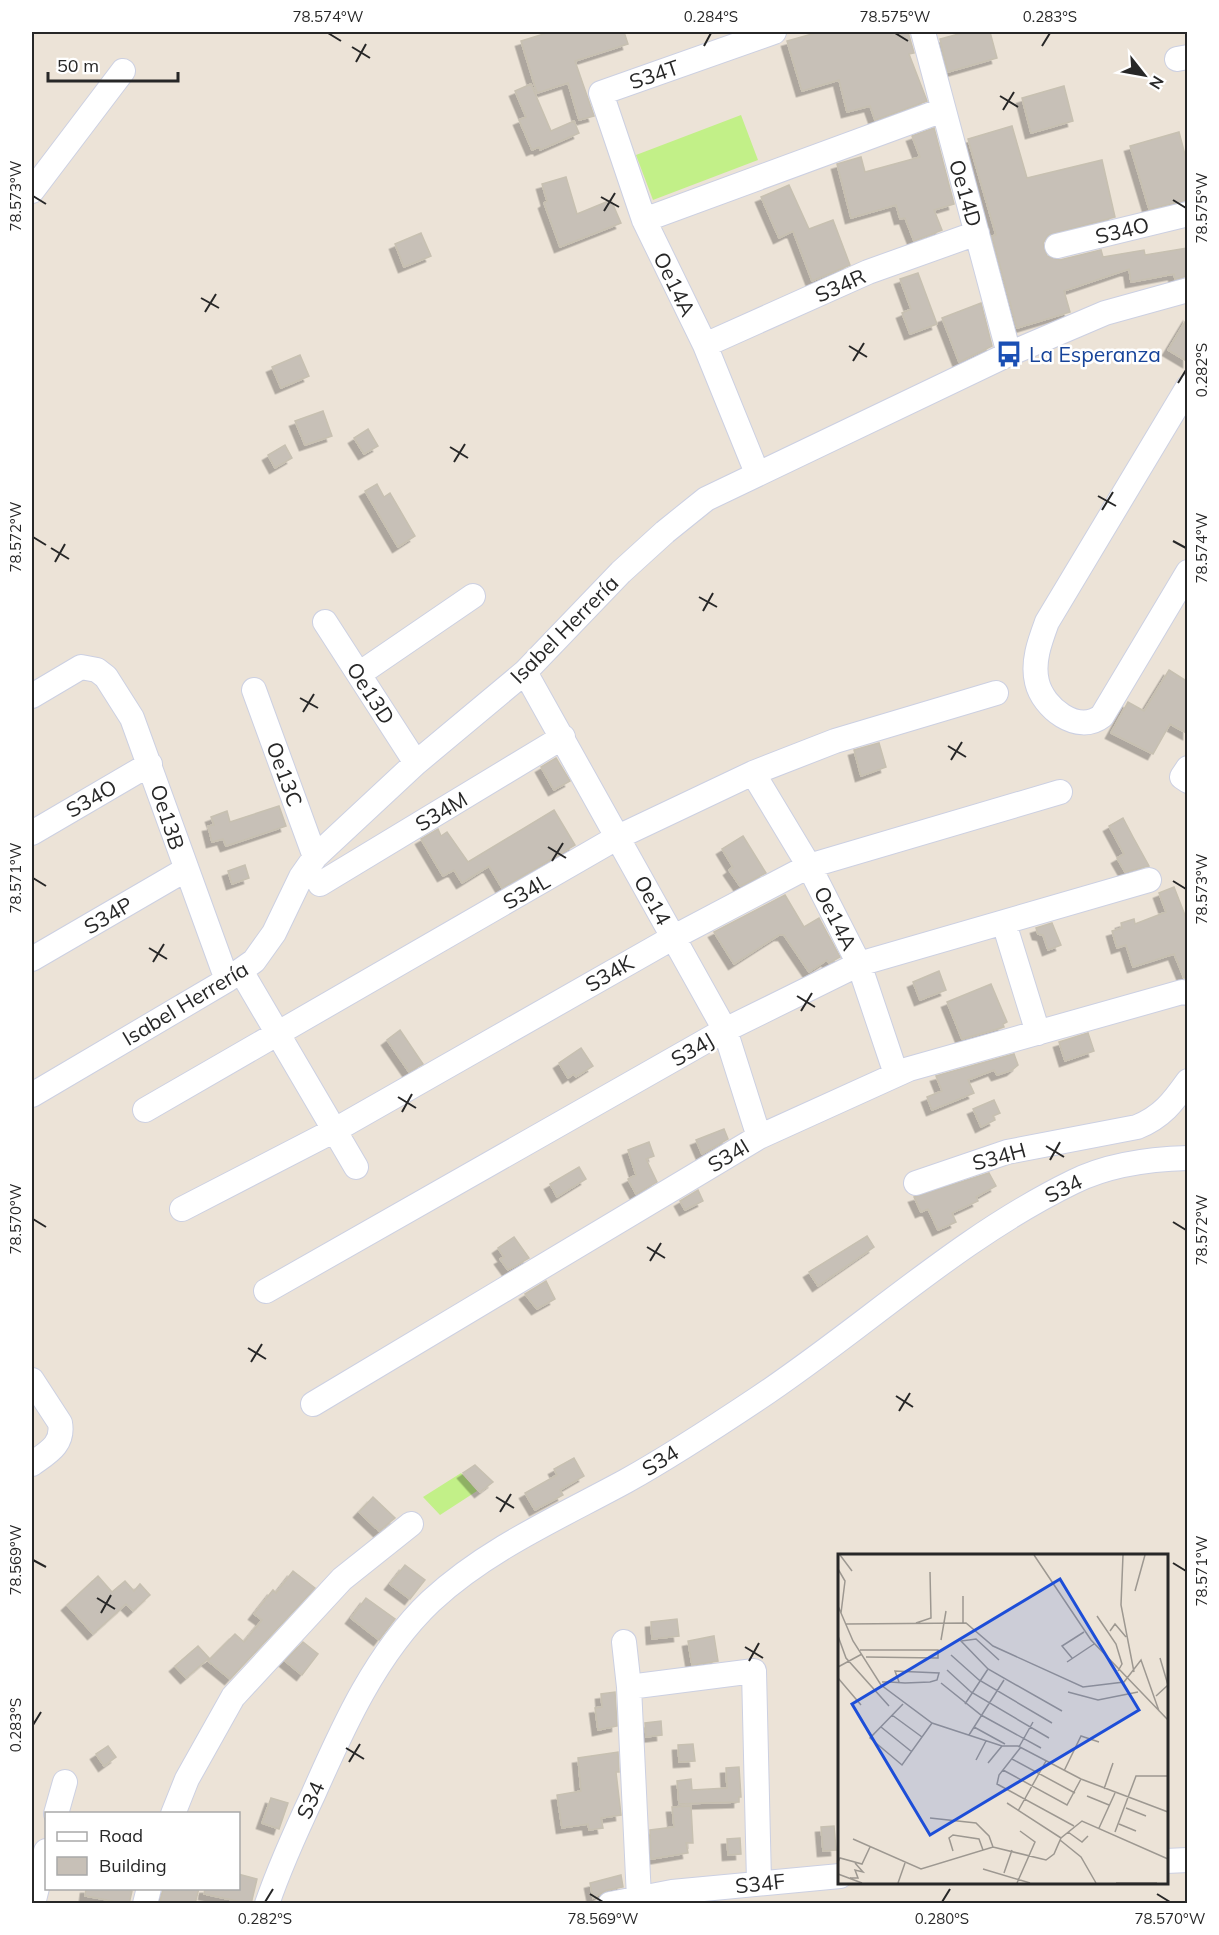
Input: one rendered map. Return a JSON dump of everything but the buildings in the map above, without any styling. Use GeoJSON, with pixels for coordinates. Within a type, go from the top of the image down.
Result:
{"type":"FeatureCollection","features":[{"type":"Feature","properties":{"kind":"street","name":"S34T"},"geometry":{"type":"LineString","coordinates":[[601,93],[774,32]]}},
{"type":"Feature","properties":{"kind":"street","name":"Oe14D"},"geometry":{"type":"LineString","coordinates":[[923,32],[1009,354]]}},
{"type":"Feature","properties":{"kind":"street"},"geometry":{"type":"LineString","coordinates":[[32,190],[123,71]]}},
{"type":"Feature","properties":{"kind":"street","name":"Oe14A"},"geometry":{"type":"LineString","coordinates":[[601,93],[644,220],[705,345],[757,473]]}},
{"type":"Feature","properties":{"kind":"street"},"geometry":{"type":"LineString","coordinates":[[644,220],[943,110]]}},
{"type":"Feature","properties":{"kind":"street","name":"S34O"},"geometry":{"type":"LineString","coordinates":[[1057,246],[1188,214]]}},
{"type":"Feature","properties":{"kind":"street","name":"S34R"},"geometry":{"type":"LineString","coordinates":[[705,345],[868,272],[977,233]]}},
{"type":"Feature","properties":{"kind":"street","name":"Isabel Herrería"},"geometry":{"type":"LineString","coordinates":[[33,1090],[234,976],[254,962],[274,933],[301,877],[315,857],[416,763],[525,672],[621,572],[665,531],[706,499],[1009,354],[1106,313],[1188,290]]}},
{"type":"Feature","properties":{"kind":"street"},"geometry":{"type":"LineString","coordinates":[[1188,387],[1180,412],[1047,622],[1040,641],[1036,666],[1037,682],[1050,705],[1071,720],[1085,723],[1095,722],[1102,717],[1188,572]]}},
{"type":"Feature","properties":{"kind":"street"},"geometry":{"type":"LineString","coordinates":[[359,674],[473,596]]}},
{"type":"Feature","properties":{"kind":"street","name":"Oe13D"},"geometry":{"type":"LineString","coordinates":[[325,622],[416,763]]}},
{"type":"Feature","properties":{"kind":"street","name":"Oe13B"},"geometry":{"type":"LineString","coordinates":[[32,696],[81,667],[106,677],[127,710],[150,764],[185,870],[234,976],[279,1035],[356,1167]]}},
{"type":"Feature","properties":{"kind":"street","name":"Oe14"},"geometry":{"type":"LineString","coordinates":[[525,672],[725,1030],[759,1137]]}},
{"type":"Feature","properties":{"kind":"street","name":"Oe13C"},"geometry":{"type":"LineString","coordinates":[[254,690],[315,857]]}},
{"type":"Feature","properties":{"kind":"street","name":"S34L"},"geometry":{"type":"LineString","coordinates":[[145,1110],[279,1035],[618,837],[753,773],[835,741],[996,693]]}},
{"type":"Feature","properties":{"kind":"street","name":"S34M"},"geometry":{"type":"LineString","coordinates":[[320,884],[562,738]]}},
{"type":"Feature","properties":{"kind":"street","name":"S34O"},"geometry":{"type":"LineString","coordinates":[[32,833],[150,764]]}},
{"type":"Feature","properties":{"kind":"street"},"geometry":{"type":"LineString","coordinates":[[1188,768],[1182,777],[1188,781]]}},
{"type":"Feature","properties":{"kind":"street","name":"Oe14A"},"geometry":{"type":"LineString","coordinates":[[753,773],[809,866],[859,964],[896,1074]]}},
{"type":"Feature","properties":{"kind":"street","name":"S34K"},"geometry":{"type":"LineString","coordinates":[[182,1209],[335,1130],[674,937],[809,866],[1060,792]]}},
{"type":"Feature","properties":{"kind":"street","name":"S34P"},"geometry":{"type":"LineString","coordinates":[[32,959],[185,870]]}},
{"type":"Feature","properties":{"kind":"street","name":"S34J"},"geometry":{"type":"LineString","coordinates":[[266,1291],[725,1030],[859,964],[1149,880]]}},
{"type":"Feature","properties":{"kind":"street"},"geometry":{"type":"LineString","coordinates":[[1004,923],[1038,1033]]}},
{"type":"Feature","properties":{"kind":"street","name":"S34I"},"geometry":{"type":"LineString","coordinates":[[313,1404],[759,1137],[896,1074],[1185,993]]}},
{"type":"Feature","properties":{"kind":"street","name":"S34H"},"geometry":{"type":"LineString","coordinates":[[916,1183],[1006,1152],[1124,1130],[1154,1120],[1171,1106],[1188,1081]]}},
{"type":"Feature","properties":{"kind":"street","name":"S34"},"geometry":{"type":"LineString","coordinates":[[267,1904],[279,1868],[332,1751],[369,1682],[388,1652],[431,1601],[505,1547],[551,1519],[629,1479],[758,1398],[935,1268],[1037,1201],[1097,1172],[1148,1159],[1188,1158]]}},
{"type":"Feature","properties":{"kind":"street"},"geometry":{"type":"LineString","coordinates":[[32,1380],[60,1423],[62,1432],[61,1439],[54,1448],[32,1464]]}},
{"type":"Feature","properties":{"kind":"street"},"geometry":{"type":"LineString","coordinates":[[174,1812],[187,1779],[233,1697],[342,1579],[411,1524]]}},
{"type":"Feature","properties":{"kind":"street"},"geometry":{"type":"LineString","coordinates":[[624,1642],[629,1687],[639,1898]]}},
{"type":"Feature","properties":{"kind":"street"},"geometry":{"type":"LineString","coordinates":[[629,1687],[754,1671],[759,1882]]}},
{"type":"Feature","properties":{"kind":"street"},"geometry":{"type":"LineString","coordinates":[[56,1812],[64,1782]]}},
{"type":"Feature","properties":{"kind":"street"},"geometry":{"type":"LineString","coordinates":[[33,1904],[45,1855]]}},
{"type":"Feature","properties":{"kind":"street"},"geometry":{"type":"LineString","coordinates":[[1168,1861],[1188,1860]]}},
{"type":"Feature","properties":{"kind":"street","name":"S34F"},"geometry":{"type":"LineString","coordinates":[[610,1904],[759,1882],[838,1876]]}},
{"type":"Feature","properties":{"kind":"green space"},"geometry":{"type":"Polygon","coordinates":[[[741,115],[758,160],[653,200],[636,155],[741,115]]]}},
{"type":"Feature","properties":{"kind":"green space"},"geometry":{"type":"Polygon","coordinates":[[[461,1473],[477,1491],[440,1515],[423,1497],[461,1473]]]}},
{"type":"Feature","properties":{"kind":"place","name":"La Esperanza"},"geometry":{"type":"Point","coordinates":[1009,354]}}]}
